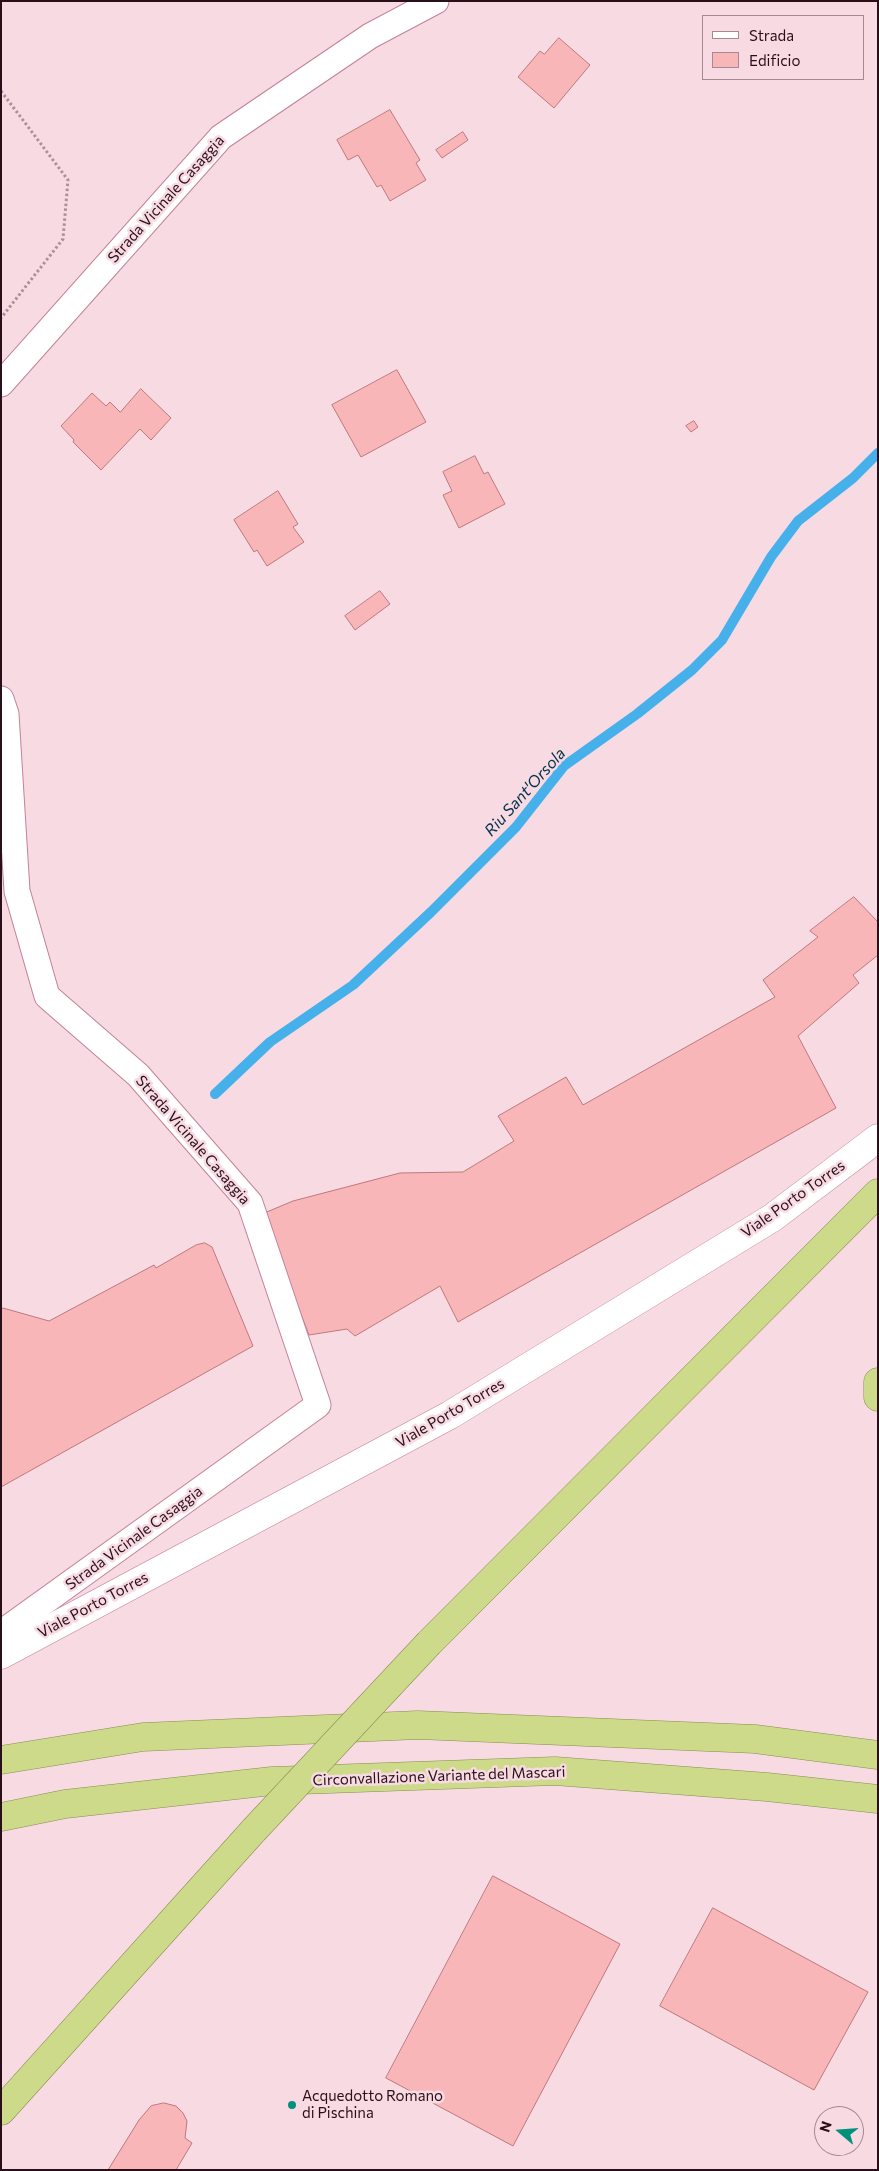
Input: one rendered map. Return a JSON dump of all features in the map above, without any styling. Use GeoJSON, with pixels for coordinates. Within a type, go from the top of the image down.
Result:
{"type":"FeatureCollection","features":[{"type":"Feature","properties":{"kind":"highway"},"geometry":{"type":"LineString","coordinates":[[1,2111],[254,1830],[429,1643],[878,1193]]}},
{"type":"Feature","properties":{"kind":"highway"},"geometry":{"type":"LineString","coordinates":[[878,1382],[878,1397]]}},
{"type":"Feature","properties":{"kind":"highway"},"geometry":{"type":"LineString","coordinates":[[1,1760],[143,1737],[418,1725],[755,1739],[878,1755]]}},
{"type":"Feature","properties":{"kind":"highway","name":"Circonvallazione Variante del Mascari"},"geometry":{"type":"LineString","coordinates":[[1,1817],[66,1804],[272,1781],[555,1771],[767,1787],[878,1799]]}},
{"type":"Feature","properties":{"kind":"main road","name":"Viale Porto Torres"},"geometry":{"type":"LineString","coordinates":[[1,1654],[450,1415],[772,1218],[878,1138]]}},
{"type":"Feature","properties":{"kind":"street","name":"Strada Vicinale Casaggia"},"geometry":{"type":"LineString","coordinates":[[1,384],[221,137],[370,36],[436,1]]}},
{"type":"Feature","properties":{"kind":"street","name":"Strada Vicinale Casaggia"},"geometry":{"type":"LineString","coordinates":[[1,699],[6,714],[17,891],[47,996],[138,1075],[250,1202],[318,1405],[1,1634]]}},
{"type":"Feature","properties":{"kind":"path"},"geometry":{"type":"LineString","coordinates":[[1,91],[68,180],[63,239],[1,318]]}},
{"type":"Feature","properties":{"kind":"building"},"geometry":{"type":"Polygon","coordinates":[[[559,38],[590,65],[554,108],[518,77],[540,51],[544,54],[559,38]]]}},
{"type":"Feature","properties":{"kind":"building"},"geometry":{"type":"Polygon","coordinates":[[[390,110],[420,160],[416,163],[426,180],[390,201],[381,185],[377,187],[358,155],[348,160],[337,140],[390,110]]]}},
{"type":"Feature","properties":{"kind":"building"},"geometry":{"type":"Polygon","coordinates":[[[463,132],[468,140],[442,158],[436,150],[463,132]]]}},
{"type":"Feature","properties":{"kind":"building"},"geometry":{"type":"Polygon","coordinates":[[[397,370],[426,422],[361,457],[332,405],[397,370]]]}},
{"type":"Feature","properties":{"kind":"building"},"geometry":{"type":"Polygon","coordinates":[[[141,389],[171,418],[151,440],[140,429],[101,470],[73,442],[74,440],[61,426],[92,393],[106,406],[110,402],[120,412],[141,389]]]}},
{"type":"Feature","properties":{"kind":"building"},"geometry":{"type":"Polygon","coordinates":[[[694,421],[698,427],[691,432],[686,426],[694,421]]]}},
{"type":"Feature","properties":{"kind":"building"},"geometry":{"type":"Polygon","coordinates":[[[475,456],[484,474],[488,472],[505,504],[459,528],[443,495],[452,491],[443,472],[475,456]]]}},
{"type":"Feature","properties":{"kind":"building"},"geometry":{"type":"Polygon","coordinates":[[[278,491],[298,524],[293,527],[304,542],[267,566],[257,550],[254,552],[234,520],[278,491]]]}},
{"type":"Feature","properties":{"kind":"building"},"geometry":{"type":"Polygon","coordinates":[[[380,591],[390,604],[355,630],[345,616],[380,591]]]}},
{"type":"Feature","properties":{"kind":"building"},"geometry":{"type":"Polygon","coordinates":[[[854,897],[878,922],[878,955],[853,975],[859,983],[798,1036],[836,1108],[458,1322],[440,1286],[355,1336],[347,1329],[309,1335],[262,1214],[293,1201],[400,1173],[463,1172],[514,1141],[498,1116],[566,1077],[583,1105],[775,997],[763,980],[818,937],[810,931],[854,897]]]}},
{"type":"Feature","properties":{"kind":"building"},"geometry":{"type":"Polygon","coordinates":[[[205,1243],[212,1247],[253,1346],[1,1487],[1,1309],[49,1321],[154,1265],[156,1268],[196,1245],[205,1243]]]}},
{"type":"Feature","properties":{"kind":"building"},"geometry":{"type":"Polygon","coordinates":[[[493,1876],[620,1944],[513,2146],[386,2078],[493,1876]]]}},
{"type":"Feature","properties":{"kind":"building"},"geometry":{"type":"Polygon","coordinates":[[[713,1908],[868,1992],[814,2090],[660,2006],[713,1908]]]}},
{"type":"Feature","properties":{"kind":"building"},"geometry":{"type":"Polygon","coordinates":[[[164,2103],[176,2106],[183,2113],[187,2121],[185,2138],[192,2143],[176,2170],[108,2170],[139,2120],[151,2106],[164,2103]]]}},
{"type":"Feature","properties":{"kind":"waterway","name":"Riu Sant'Orsola"},"geometry":{"type":"LineString","coordinates":[[215,1094],[270,1042],[353,985],[431,912],[516,827],[564,766],[637,714],[692,670],[722,640],[771,557],[798,521],[853,478],[878,453]]}},
{"type":"Feature","properties":{"kind":"place","name":"Acquedotto Romano di Pischina"},"geometry":{"type":"Point","coordinates":[292,2105]}}]}
